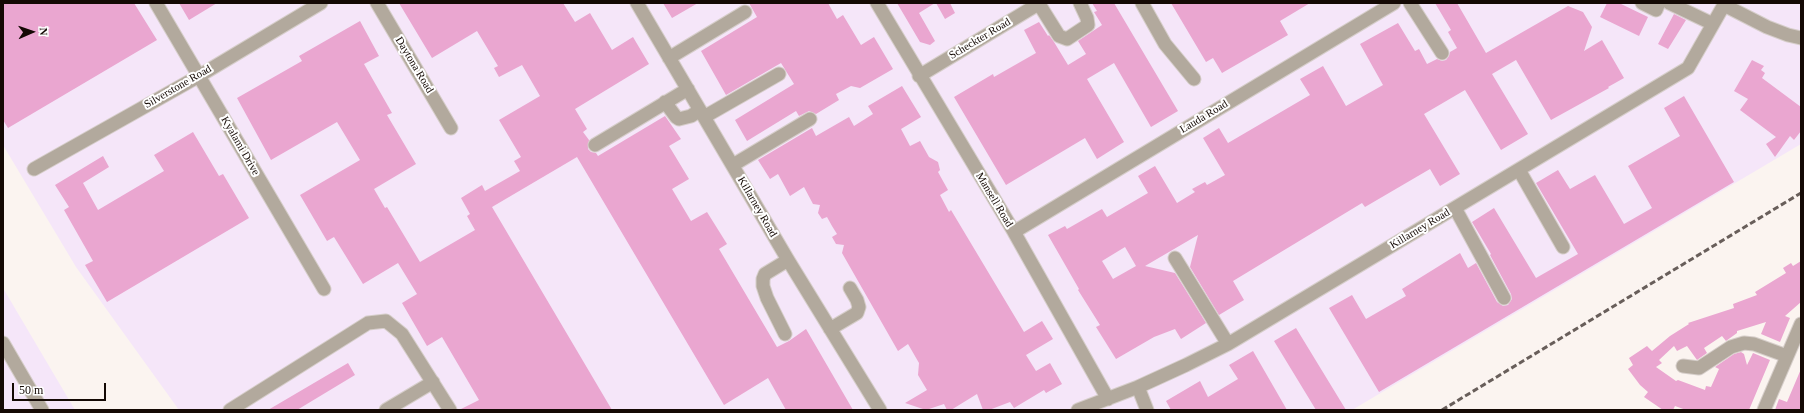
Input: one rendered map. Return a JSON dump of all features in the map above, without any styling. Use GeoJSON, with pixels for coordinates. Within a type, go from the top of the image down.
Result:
{"type":"FeatureCollection","features":[{"type":"Feature","properties":{"kind":"street","name":"Kyalami Drive"},"geometry":{"type":"LineString","coordinates":[[156,3],[324,289]]}},
{"type":"Feature","properties":{"kind":"street","name":"Silverstone Road"},"geometry":{"type":"LineString","coordinates":[[34,169],[199,76],[321,3]]}},
{"type":"Feature","properties":{"kind":"street","name":"Daytona Road"},"geometry":{"type":"LineString","coordinates":[[377,3],[451,128]]}},
{"type":"Feature","properties":{"kind":"street","name":"Killarney Road"},"geometry":{"type":"LineString","coordinates":[[637,3],[788,260],[880,410]]}},
{"type":"Feature","properties":{"kind":"street","name":"Mansell Road"},"geometry":{"type":"LineString","coordinates":[[877,3],[919,76],[1014,232],[1108,398]]}},
{"type":"Feature","properties":{"kind":"street"},"geometry":{"type":"LineString","coordinates":[[1040,3],[1059,36],[1067,39],[1088,25],[1087,18],[1080,3]]}},
{"type":"Feature","properties":{"kind":"street","name":"Scheckter Road"},"geometry":{"type":"LineString","coordinates":[[919,76],[1040,3]]}},
{"type":"Feature","properties":{"kind":"street"},"geometry":{"type":"LineString","coordinates":[[1142,3],[1165,44],[1194,79]]}},
{"type":"Feature","properties":{"kind":"street","name":"Lauda Road"},"geometry":{"type":"LineString","coordinates":[[1014,232],[1394,3]]}},
{"type":"Feature","properties":{"kind":"street"},"geometry":{"type":"LineString","coordinates":[[1410,3],[1442,53]]}},
{"type":"Feature","properties":{"kind":"street"},"geometry":{"type":"LineString","coordinates":[[1642,3],[1656,10],[1659,3]]}},
{"type":"Feature","properties":{"kind":"street"},"geometry":{"type":"LineString","coordinates":[[1669,3],[1713,24]]}},
{"type":"Feature","properties":{"kind":"street","name":"Killarney Road"},"geometry":{"type":"LineString","coordinates":[[1078,410],[1138,387],[1228,344],[1688,68],[1724,4]]}},
{"type":"Feature","properties":{"kind":"street"},"geometry":{"type":"LineString","coordinates":[[1724,4],[1767,27],[1801,38]]}},
{"type":"Feature","properties":{"kind":"street"},"geometry":{"type":"LineString","coordinates":[[669,58],[745,12]]}},
{"type":"Feature","properties":{"kind":"street"},"geometry":{"type":"LineString","coordinates":[[665,102],[679,119],[702,113],[779,74]]}},
{"type":"Feature","properties":{"kind":"street"},"geometry":{"type":"LineString","coordinates":[[595,146],[688,89]]}},
{"type":"Feature","properties":{"kind":"street"},"geometry":{"type":"LineString","coordinates":[[732,165],[810,119]]}},
{"type":"Feature","properties":{"kind":"street"},"geometry":{"type":"LineString","coordinates":[[1519,170],[1563,247]]}},
{"type":"Feature","properties":{"kind":"street"},"geometry":{"type":"LineString","coordinates":[[1455,208],[1504,298]]}},
{"type":"Feature","properties":{"kind":"street"},"geometry":{"type":"LineString","coordinates":[[1175,258],[1228,344]]}},
{"type":"Feature","properties":{"kind":"street"},"geometry":{"type":"LineString","coordinates":[[785,334],[767,298],[763,286],[763,279],[765,274],[788,260]]}},
{"type":"Feature","properties":{"kind":"street"},"geometry":{"type":"LineString","coordinates":[[830,329],[857,313],[859,307],[850,288]]}},
{"type":"Feature","properties":{"kind":"street"},"geometry":{"type":"LineString","coordinates":[[230,410],[368,323],[386,320],[402,334],[450,410]]}},
{"type":"Feature","properties":{"kind":"street"},"geometry":{"type":"LineString","coordinates":[[1764,410],[1800,327]]}},
{"type":"Feature","properties":{"kind":"street"},"geometry":{"type":"LineString","coordinates":[[1683,366],[1699,368],[1731,347],[1744,342],[1787,356]]}},
{"type":"Feature","properties":{"kind":"street"},"geometry":{"type":"LineString","coordinates":[[3,344],[42,410]]}},
{"type":"Feature","properties":{"kind":"street"},"geometry":{"type":"LineString","coordinates":[[386,410],[433,382]]}},
{"type":"Feature","properties":{"kind":"street"},"geometry":{"type":"LineString","coordinates":[[1138,387],[1147,410]]}},
{"type":"Feature","properties":{"kind":"shaded area"},"geometry":{"type":"Polygon","coordinates":[[[3,3],[1801,3],[1801,144],[1352,410],[179,410],[76,267],[3,145],[3,3]]]}},
{"type":"Feature","properties":{"kind":"shaded area"},"geometry":{"type":"Polygon","coordinates":[[[3,288],[75,410],[3,410],[3,288]]]}},
{"type":"Feature","properties":{"kind":"building"},"geometry":{"type":"Polygon","coordinates":[[[3,3],[134,3],[157,40],[8,128],[3,120],[3,3]]]}},
{"type":"Feature","properties":{"kind":"building"},"geometry":{"type":"Polygon","coordinates":[[[179,3],[217,3],[189,20],[179,3]]]}},
{"type":"Feature","properties":{"kind":"building"},"geometry":{"type":"Polygon","coordinates":[[[399,3],[563,3],[575,22],[590,13],[612,50],[633,37],[649,64],[575,109],[587,129],[583,132],[589,140],[588,149],[591,152],[596,153],[598,156],[665,116],[681,139],[669,146],[689,179],[672,189],[691,221],[707,212],[727,244],[719,249],[777,347],[789,341],[806,329],[853,410],[786,410],[768,378],[724,405],[577,157],[492,207],[612,410],[459,410],[479,400],[442,337],[427,346],[402,303],[417,294],[398,263],[363,284],[334,237],[327,241],[300,195],[360,160],[337,122],[271,160],[237,98],[302,61],[299,56],[360,21],[379,56],[364,64],[392,113],[387,115],[416,164],[374,189],[385,208],[387,207],[420,262],[475,230],[467,216],[470,214],[461,198],[482,185],[485,191],[520,171],[514,161],[521,157],[499,120],[540,96],[522,65],[499,77],[494,68],[498,66],[477,31],[432,58],[399,3]]]}},
{"type":"Feature","properties":{"kind":"building"},"geometry":{"type":"Polygon","coordinates":[[[663,3],[698,3],[672,18],[663,3]]]}},
{"type":"Feature","properties":{"kind":"building"},"geometry":{"type":"Polygon","coordinates":[[[749,3],[828,3],[837,19],[843,15],[861,45],[874,37],[893,69],[860,88],[851,86],[836,94],[839,100],[816,114],[809,111],[799,116],[796,111],[747,141],[735,120],[794,84],[781,63],[726,95],[701,51],[757,17],[749,3]]]}},
{"type":"Feature","properties":{"kind":"building"},"geometry":{"type":"Polygon","coordinates":[[[897,3],[935,3],[919,13],[935,41],[930,45],[920,42],[897,3]]]}},
{"type":"Feature","properties":{"kind":"building"},"geometry":{"type":"Polygon","coordinates":[[[936,3],[950,3],[955,13],[945,19],[936,3]]]}},
{"type":"Feature","properties":{"kind":"building"},"geometry":{"type":"Polygon","coordinates":[[[1092,3],[1114,3],[1178,111],[1151,127],[1114,63],[1087,79],[1124,142],[1097,159],[1085,138],[1006,185],[954,97],[993,74],[994,77],[1036,53],[1024,30],[1039,22],[1054,42],[1068,65],[1086,54],[1078,41],[1102,25],[1094,12],[1097,11],[1092,3]]]}},
{"type":"Feature","properties":{"kind":"building"},"geometry":{"type":"Polygon","coordinates":[[[1171,3],[1310,3],[1280,21],[1288,35],[1222,73],[1213,58],[1206,62],[1171,3]]]}},
{"type":"Feature","properties":{"kind":"building"},"geometry":{"type":"Polygon","coordinates":[[[1435,3],[1457,3],[1486,53],[1568,6],[1583,12],[1592,27],[1584,51],[1602,40],[1624,78],[1551,120],[1516,60],[1492,74],[1528,134],[1501,150],[1465,90],[1424,114],[1460,174],[1440,186],[1430,169],[1365,207],[1362,203],[1233,281],[1244,300],[1219,315],[1190,267],[1198,235],[1145,266],[1175,273],[1206,323],[1181,339],[1175,329],[1154,337],[1116,359],[1096,327],[1100,325],[1078,290],[1079,289],[1048,235],[1065,226],[1067,229],[1102,209],[1107,217],[1148,193],[1138,176],[1155,166],[1177,203],[1195,192],[1192,189],[1205,182],[1207,185],[1225,175],[1203,138],[1219,128],[1228,143],[1310,95],[1300,79],[1323,66],[1346,106],[1383,85],[1360,44],[1398,23],[1415,51],[1419,49],[1427,64],[1437,59],[1442,61],[1446,60],[1450,52],[1457,48],[1448,32],[1451,30],[1435,3]],[[1125,247],[1102,261],[1113,279],[1136,266],[1125,247]]]}},
{"type":"Feature","properties":{"kind":"building"},"geometry":{"type":"Polygon","coordinates":[[[1607,3],[1619,3],[1648,17],[1639,36],[1600,17],[1607,3]]]}},
{"type":"Feature","properties":{"kind":"building"},"geometry":{"type":"Polygon","coordinates":[[[1674,14],[1686,20],[1668,49],[1658,44],[1674,14]]]}},
{"type":"Feature","properties":{"kind":"building"},"geometry":{"type":"Polygon","coordinates":[[[1752,60],[1764,66],[1761,70],[1765,73],[1762,78],[1801,107],[1801,131],[1794,140],[1790,136],[1775,157],[1766,144],[1776,137],[1740,110],[1748,99],[1734,91],[1752,60]]]}},
{"type":"Feature","properties":{"kind":"building"},"geometry":{"type":"Polygon","coordinates":[[[902,86],[921,117],[901,129],[910,146],[920,141],[929,157],[938,162],[940,170],[938,172],[948,190],[940,195],[949,212],[951,210],[1024,332],[1042,321],[1053,339],[1026,355],[1036,371],[1050,363],[1062,384],[1046,393],[1044,390],[1014,408],[1010,402],[989,410],[983,410],[977,394],[951,410],[947,410],[944,404],[926,410],[905,403],[927,390],[918,375],[919,363],[908,344],[898,351],[842,253],[844,245],[836,244],[832,237],[837,234],[827,217],[822,219],[818,213],[820,205],[813,204],[804,187],[790,196],[778,174],[770,179],[758,160],[812,128],[816,136],[849,117],[854,126],[873,114],[868,106],[902,86]]]}},
{"type":"Feature","properties":{"kind":"building"},"geometry":{"type":"Polygon","coordinates":[[[1684,96],[1734,182],[1379,392],[1329,308],[1352,295],[1366,319],[1406,296],[1402,289],[1460,253],[1468,268],[1476,263],[1497,302],[1503,306],[1508,305],[1512,299],[1511,294],[1490,255],[1491,254],[1472,222],[1494,208],[1536,278],[1578,254],[1536,183],[1558,170],[1570,189],[1595,175],[1624,224],[1652,208],[1628,166],[1680,136],[1664,108],[1684,96]]]}},
{"type":"Feature","properties":{"kind":"building"},"geometry":{"type":"Polygon","coordinates":[[[193,132],[219,176],[223,174],[249,218],[107,302],[85,265],[93,261],[64,210],[69,207],[55,185],[103,156],[109,167],[83,183],[98,210],[164,171],[154,155],[193,132]]]}},
{"type":"Feature","properties":{"kind":"building"},"geometry":{"type":"Polygon","coordinates":[[[1801,261],[1801,302],[1785,316],[1790,318],[1780,342],[1761,334],[1766,322],[1737,331],[1737,333],[1726,341],[1722,336],[1704,348],[1707,353],[1697,360],[1687,346],[1677,351],[1674,346],[1659,360],[1662,363],[1656,367],[1676,381],[1678,380],[1705,390],[1706,386],[1711,387],[1719,369],[1715,367],[1734,354],[1741,352],[1744,354],[1747,365],[1753,353],[1770,360],[1749,410],[1686,410],[1675,406],[1673,410],[1663,410],[1644,397],[1648,392],[1640,385],[1628,369],[1633,365],[1629,358],[1647,346],[1652,351],[1670,336],[1689,324],[1688,323],[1734,308],[1733,304],[1757,295],[1755,292],[1786,273],[1783,268],[1791,263],[1793,266],[1801,261]]]}},
{"type":"Feature","properties":{"kind":"building"},"geometry":{"type":"Polygon","coordinates":[[[1296,328],[1346,410],[1316,410],[1274,341],[1296,328]]]}},
{"type":"Feature","properties":{"kind":"building"},"geometry":{"type":"Polygon","coordinates":[[[1253,351],[1287,410],[1171,410],[1166,401],[1200,381],[1208,397],[1238,379],[1229,365],[1253,351]]]}},
{"type":"Feature","properties":{"kind":"building"},"geometry":{"type":"Polygon","coordinates":[[[348,363],[355,375],[297,410],[268,410],[348,363]]]}},
{"type":"Feature","properties":{"kind":"building"},"geometry":{"type":"Polygon","coordinates":[[[1801,369],[1801,410],[1775,410],[1779,399],[1787,402],[1801,369]]]}},
{"type":"Feature","properties":{"kind":"railway"},"geometry":{"type":"LineString","coordinates":[[1442,410],[1801,193]]}}]}
